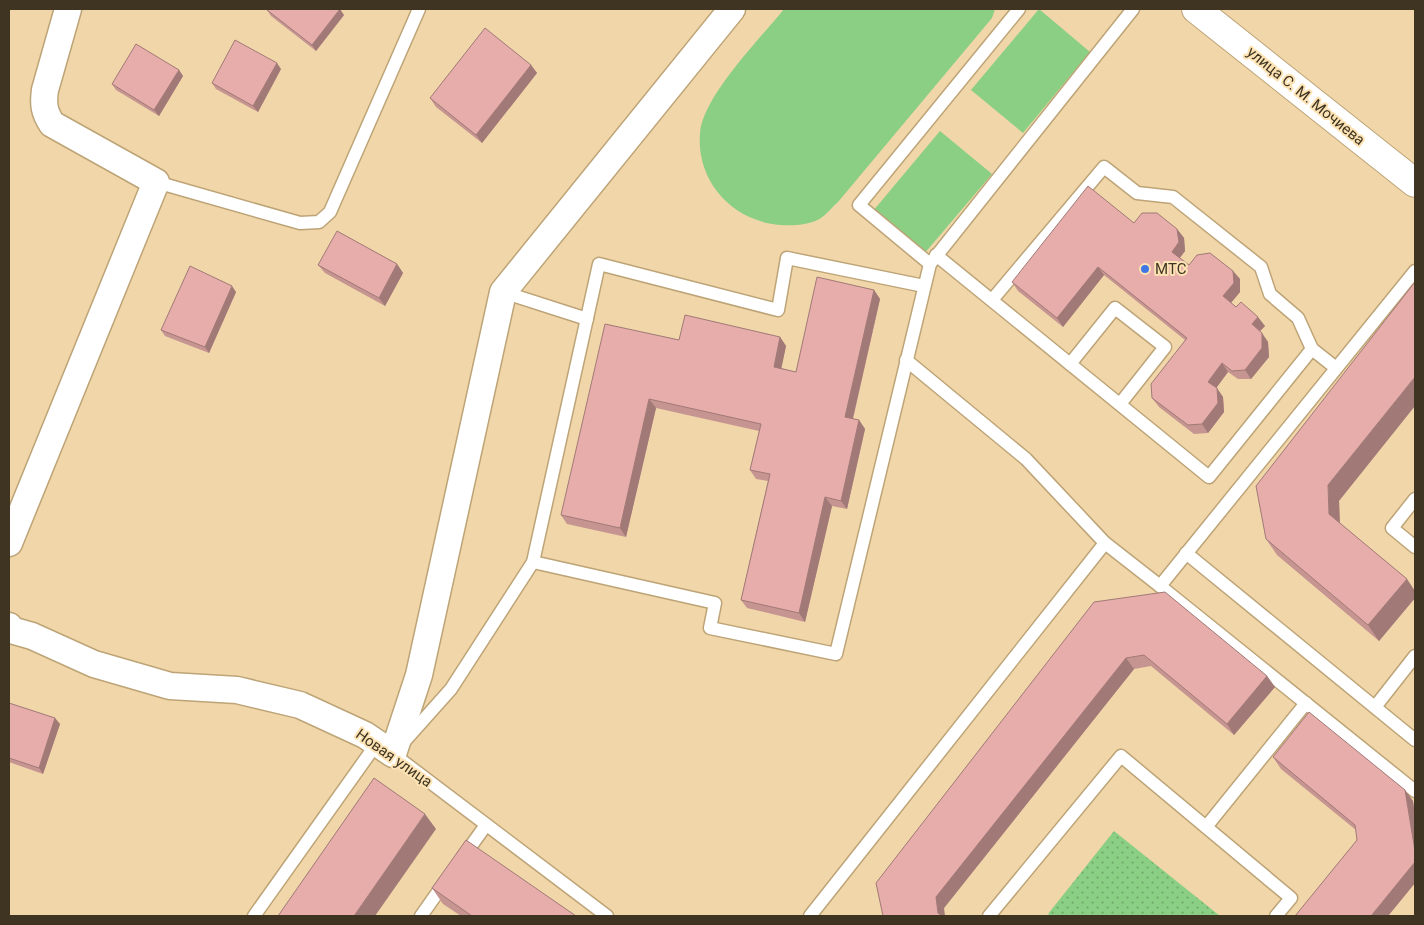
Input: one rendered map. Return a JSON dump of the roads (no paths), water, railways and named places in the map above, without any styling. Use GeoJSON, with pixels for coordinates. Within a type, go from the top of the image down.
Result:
{"type":"FeatureCollection","features":[{"type":"Feature","properties":{"kind":"street"},"geometry":{"type":"LineString","coordinates":[[9,543],[156,182],[52,124],[46,115],[43,104],[45,90],[68,9]]}},
{"type":"Feature","properties":{"kind":"street"},"geometry":{"type":"LineString","coordinates":[[385,748],[418,675],[503,292],[732,9]]}},
{"type":"Feature","properties":{"kind":"street","name":"улица С. М. Мочиева"},"geometry":{"type":"LineString","coordinates":[[1196,9],[1415,183]]}},
{"type":"Feature","properties":{"kind":"street","name":"Новая улица"},"geometry":{"type":"LineString","coordinates":[[9,630],[32,636],[94,664],[170,686],[237,690],[300,705],[365,735],[385,748]]}},
{"type":"Feature","properties":{"kind":"lane"},"geometry":{"type":"LineString","coordinates":[[156,182],[300,223],[319,222],[330,212],[418,9]]}},
{"type":"Feature","properties":{"kind":"lane"},"geometry":{"type":"LineString","coordinates":[[1018,9],[859,204],[992,300],[1209,476],[1312,349]]}},
{"type":"Feature","properties":{"kind":"lane"},"geometry":{"type":"LineString","coordinates":[[533,562],[715,603],[710,628],[836,654],[924,286],[933,259],[1133,9]]}},
{"type":"Feature","properties":{"kind":"lane"},"geometry":{"type":"LineString","coordinates":[[992,300],[1104,168],[1137,193],[1173,197],[1261,266],[1270,294],[1298,318],[1312,349],[1336,368]]}},
{"type":"Feature","properties":{"kind":"lane"},"geometry":{"type":"LineString","coordinates":[[254,916],[385,748],[451,689],[533,562],[599,264],[778,310],[787,258],[924,286]]}},
{"type":"Feature","properties":{"kind":"lane"},"geometry":{"type":"LineString","coordinates":[[1160,586],[1415,271]]}},
{"type":"Feature","properties":{"kind":"lane"},"geometry":{"type":"LineString","coordinates":[[503,292],[587,319]]}},
{"type":"Feature","properties":{"kind":"lane"},"geometry":{"type":"LineString","coordinates":[[1070,364],[1115,308],[1165,347],[1120,404]]}},
{"type":"Feature","properties":{"kind":"lane"},"geometry":{"type":"LineString","coordinates":[[906,360],[1026,459],[1105,543],[1415,791]]}},
{"type":"Feature","properties":{"kind":"lane"},"geometry":{"type":"LineString","coordinates":[[1415,498],[1392,528],[1415,547]]}},
{"type":"Feature","properties":{"kind":"lane"},"geometry":{"type":"LineString","coordinates":[[810,916],[1105,543]]}},
{"type":"Feature","properties":{"kind":"lane"},"geometry":{"type":"LineString","coordinates":[[1186,553],[1415,740]]}},
{"type":"Feature","properties":{"kind":"lane"},"geometry":{"type":"LineString","coordinates":[[1375,707],[1415,656]]}},
{"type":"Feature","properties":{"kind":"lane"},"geometry":{"type":"LineString","coordinates":[[1206,827],[1306,704]]}},
{"type":"Feature","properties":{"kind":"lane","name":"Новая улица"},"geometry":{"type":"LineString","coordinates":[[385,748],[607,916]]}},
{"type":"Feature","properties":{"kind":"lane"},"geometry":{"type":"LineString","coordinates":[[989,916],[1121,756],[1291,898],[1276,916]]}},
{"type":"Feature","properties":{"kind":"lane"},"geometry":{"type":"LineString","coordinates":[[421,916],[486,825]]}},
{"type":"Feature","properties":{"kind":"place","name":"МТС"},"geometry":{"type":"Point","coordinates":[1145,269]}}]}
